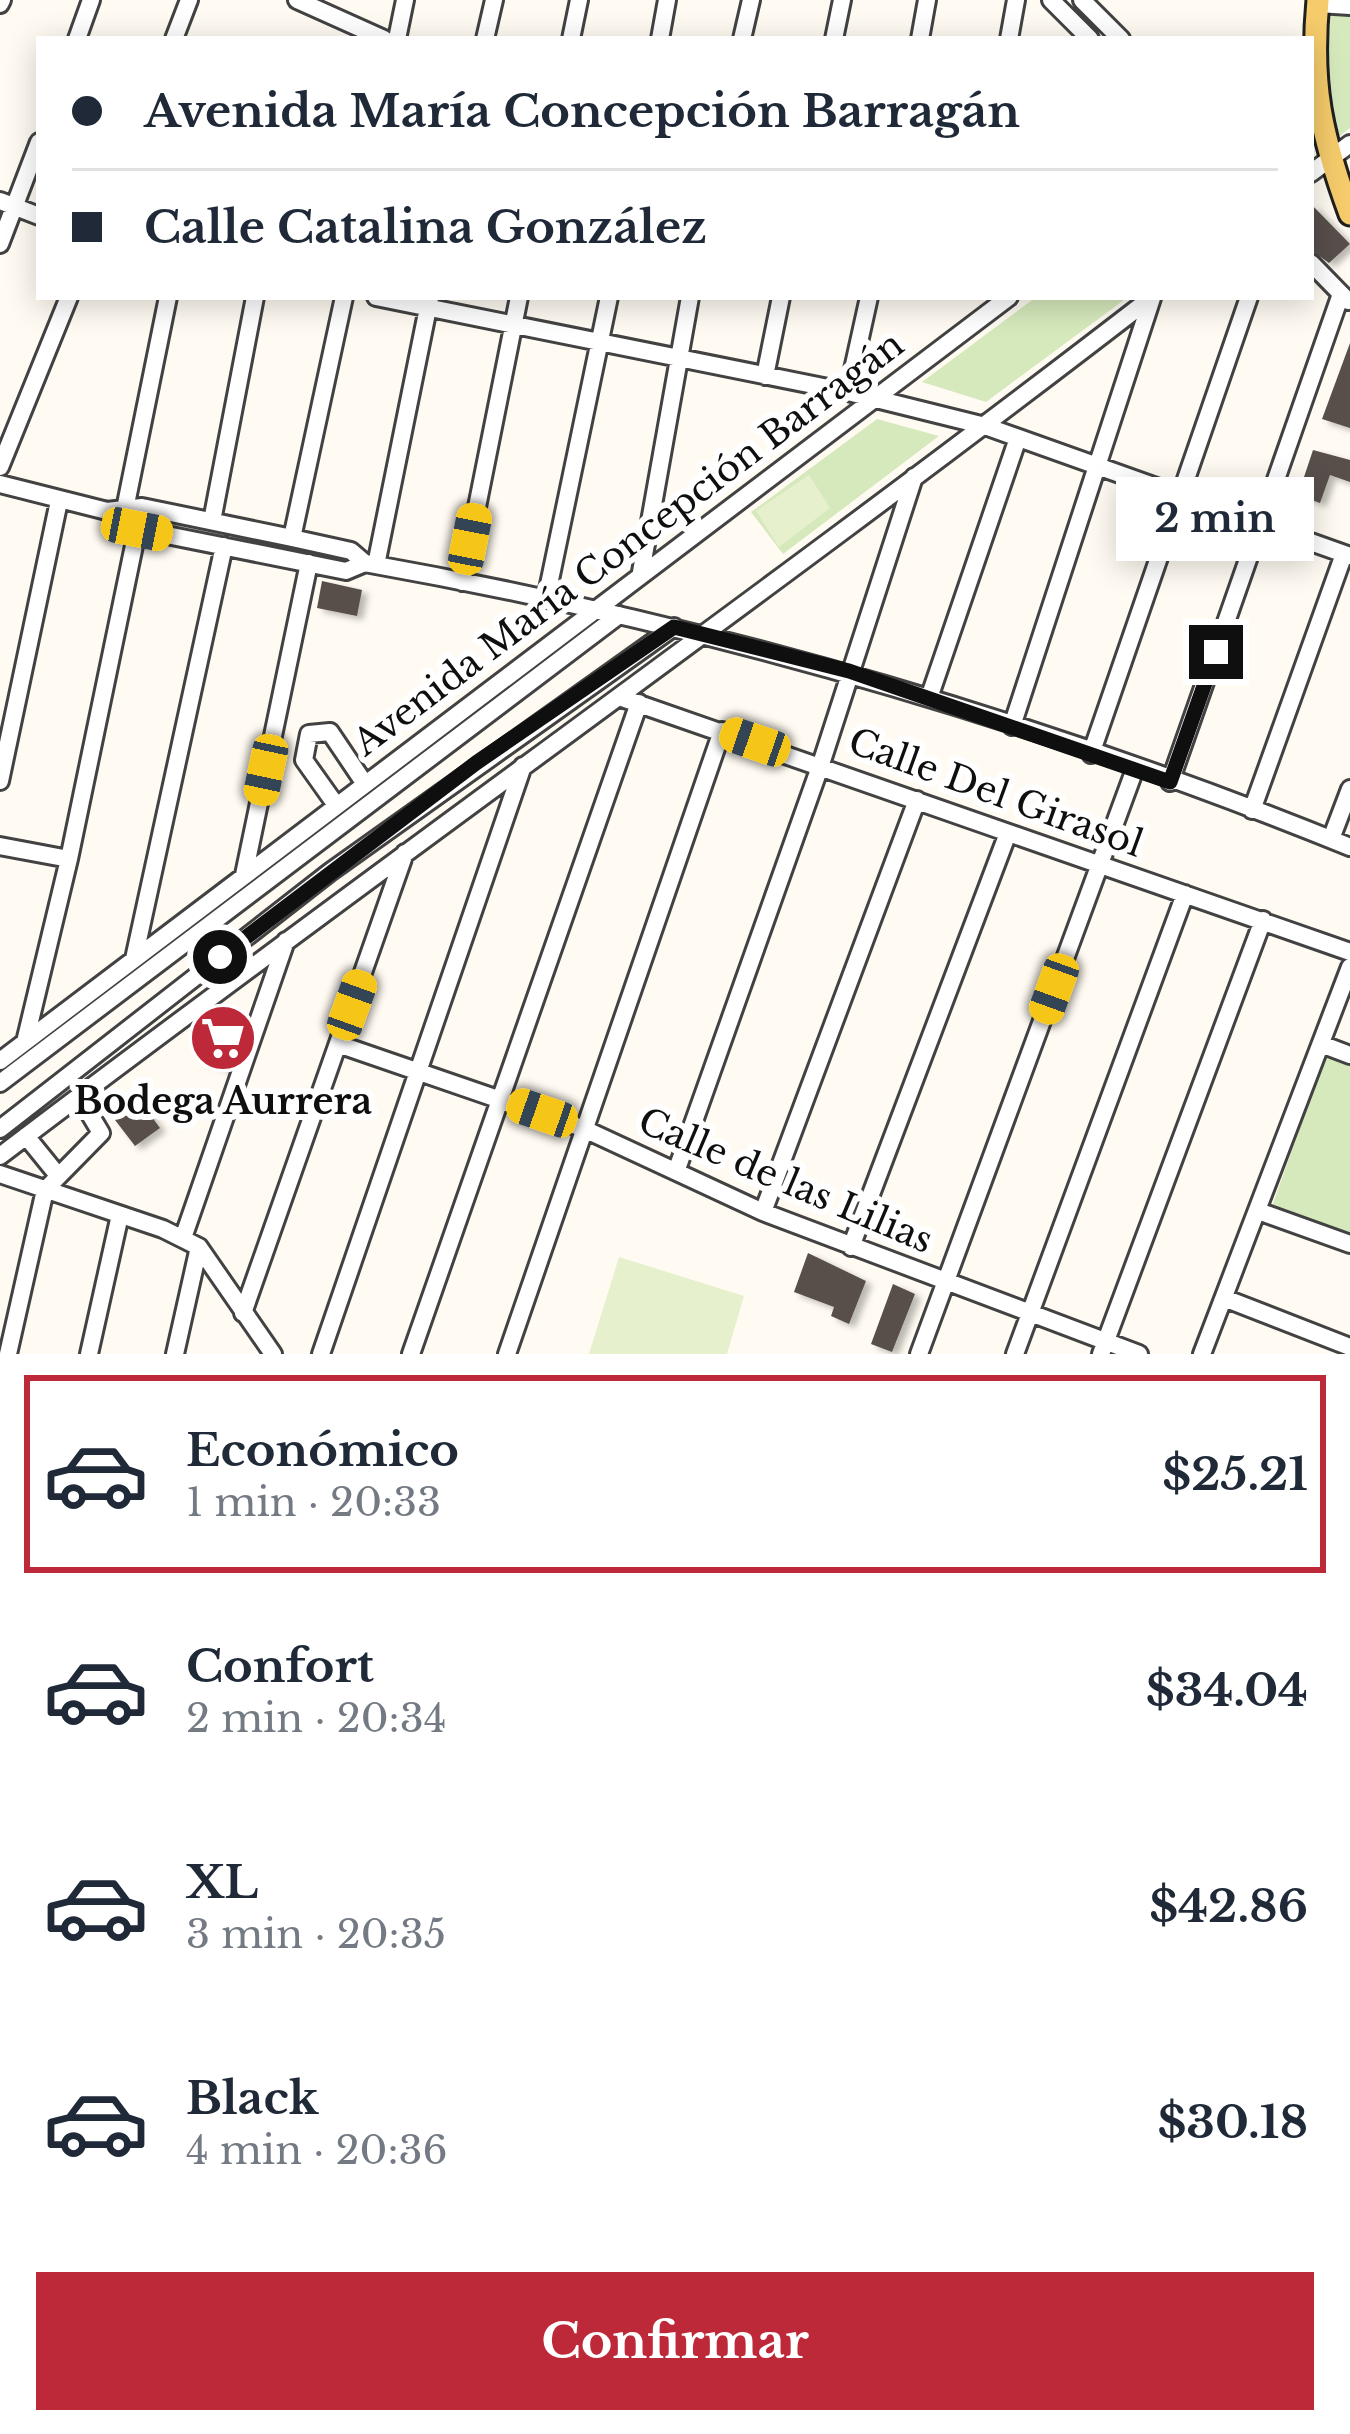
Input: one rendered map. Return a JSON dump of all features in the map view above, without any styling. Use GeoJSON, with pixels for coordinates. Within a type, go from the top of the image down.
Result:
{"type":"FeatureCollection","features":[{"type":"Feature","properties":{"kind":"main road"},"geometry":{"type":"LineString","coordinates":[[1314,45],[1318,2]]}},
{"type":"Feature","properties":{"kind":"main road"},"geometry":{"type":"LineString","coordinates":[[1314,92],[1320,166],[1350,214]]}},
{"type":"Feature","properties":{"kind":"street"},"geometry":{"type":"LineString","coordinates":[[77,36],[91,0]]}},
{"type":"Feature","properties":{"kind":"street"},"geometry":{"type":"LineString","coordinates":[[175,36],[189,0]]}},
{"type":"Feature","properties":{"kind":"street"},"geometry":{"type":"LineString","coordinates":[[297,0],[318,4],[378,36]]}},
{"type":"Feature","properties":{"kind":"street"},"geometry":{"type":"LineString","coordinates":[[398,36],[405,0]]}},
{"type":"Feature","properties":{"kind":"street"},"geometry":{"type":"LineString","coordinates":[[486,36],[494,0]]}},
{"type":"Feature","properties":{"kind":"street"},"geometry":{"type":"LineString","coordinates":[[572,36],[579,0]]}},
{"type":"Feature","properties":{"kind":"street"},"geometry":{"type":"LineString","coordinates":[[661,36],[667,0]]}},
{"type":"Feature","properties":{"kind":"street"},"geometry":{"type":"LineString","coordinates":[[743,36],[751,0]]}},
{"type":"Feature","properties":{"kind":"street"},"geometry":{"type":"LineString","coordinates":[[835,36],[842,0]]}},
{"type":"Feature","properties":{"kind":"street"},"geometry":{"type":"LineString","coordinates":[[921,36],[927,0]]}},
{"type":"Feature","properties":{"kind":"street"},"geometry":{"type":"LineString","coordinates":[[1010,36],[1016,0]]}},
{"type":"Feature","properties":{"kind":"street"},"geometry":{"type":"LineString","coordinates":[[1051,0],[1087,36]]}},
{"type":"Feature","properties":{"kind":"street"},"geometry":{"type":"LineString","coordinates":[[1082,0],[1118,36]]}},
{"type":"Feature","properties":{"kind":"street"},"geometry":{"type":"LineString","coordinates":[[1318,2],[1350,6]]}},
{"type":"Feature","properties":{"kind":"street"},"geometry":{"type":"LineString","coordinates":[[1320,166],[1350,144]]}},
{"type":"Feature","properties":{"kind":"street"},"geometry":{"type":"LineString","coordinates":[[0,244],[8,204],[36,148]]}},
{"type":"Feature","properties":{"kind":"street"},"geometry":{"type":"LineString","coordinates":[[8,204],[36,215]]}},
{"type":"Feature","properties":{"kind":"street"},"geometry":{"type":"LineString","coordinates":[[1170,782],[1346,298],[1314,265]]}},
{"type":"Feature","properties":{"kind":"street"},"geometry":{"type":"LineString","coordinates":[[0,467],[69,300]]}},
{"type":"Feature","properties":{"kind":"street"},"geometry":{"type":"LineString","coordinates":[[25,1042],[69,859],[168,300]]}},
{"type":"Feature","properties":{"kind":"street"},"geometry":{"type":"LineString","coordinates":[[212,521],[254,300]]}},
{"type":"Feature","properties":{"kind":"street"},"geometry":{"type":"LineString","coordinates":[[292,538],[343,300]]}},
{"type":"Feature","properties":{"kind":"street"},"geometry":{"type":"LineString","coordinates":[[462,582],[518,300]]}},
{"type":"Feature","properties":{"kind":"street"},"geometry":{"type":"LineString","coordinates":[[547,599],[608,300]]}},
{"type":"Feature","properties":{"kind":"street"},"geometry":{"type":"LineString","coordinates":[[641,572],[689,300]]}},
{"type":"Feature","properties":{"kind":"street"},"geometry":{"type":"LineString","coordinates":[[765,376],[780,300]]}},
{"type":"Feature","properties":{"kind":"street"},"geometry":{"type":"LineString","coordinates":[[848,392],[868,300]]}},
{"type":"Feature","properties":{"kind":"street","name":"Avenida María Concepción Barragán"},"geometry":{"type":"LineString","coordinates":[[0,1061],[1005,300]]}},
{"type":"Feature","properties":{"kind":"street"},"geometry":{"type":"LineString","coordinates":[[0,1156],[286,940],[707,634],[1148,300]]}},
{"type":"Feature","properties":{"kind":"street"},"geometry":{"type":"LineString","coordinates":[[1012,726],[1151,300]]}},
{"type":"Feature","properties":{"kind":"street"},"geometry":{"type":"LineString","coordinates":[[1091,754],[1248,300]]}},
{"type":"Feature","properties":{"kind":"street"},"geometry":{"type":"LineString","coordinates":[[370,564],[429,302],[513,325],[848,392],[985,426],[1347,555],[1252,810]]}},
{"type":"Feature","properties":{"kind":"street"},"geometry":{"type":"LineString","coordinates":[[929,698],[1018,438]]}},
{"type":"Feature","properties":{"kind":"street"},"geometry":{"type":"LineString","coordinates":[[677,1169],[821,764],[914,476]]}},
{"type":"Feature","properties":{"kind":"street"},"geometry":{"type":"LineString","coordinates":[[0,484],[107,511],[134,506],[292,538],[351,551],[370,564],[707,634],[849,671],[1350,847]]}},
{"type":"Feature","properties":{"kind":"street"},"geometry":{"type":"LineString","coordinates":[[0,782],[59,501]]}},
{"type":"Feature","properties":{"kind":"street"},"geometry":{"type":"LineString","coordinates":[[107,511],[130,527],[346,571],[370,564]]}},
{"type":"Feature","properties":{"kind":"street"},"geometry":{"type":"LineString","coordinates":[[134,959],[224,546]]}},
{"type":"Feature","properties":{"kind":"street"},"geometry":{"type":"LineString","coordinates":[[244,875],[309,563]]}},
{"type":"Feature","properties":{"kind":"street","name":"Avenida María Concepción Barragán"},"geometry":{"type":"LineString","coordinates":[[0,1083],[619,615]]}},
{"type":"Feature","properties":{"kind":"street"},"geometry":{"type":"LineString","coordinates":[[0,1129],[330,872],[674,627]]}},
{"type":"Feature","properties":{"kind":"street","name":"Calle Del Girasol"},"geometry":{"type":"LineString","coordinates":[[620,697],[1350,952]]}},
{"type":"Feature","properties":{"kind":"street"},"geometry":{"type":"LineString","coordinates":[[411,1354],[638,703]]}},
{"type":"Feature","properties":{"kind":"street"},"geometry":{"type":"LineString","coordinates":[[507,1354],[722,731]]}},
{"type":"Feature","properties":{"kind":"street"},"geometry":{"type":"LineString","coordinates":[[336,805],[304,760],[309,734],[330,732],[365,784]]}},
{"type":"Feature","properties":{"kind":"street"},"geometry":{"type":"LineString","coordinates":[[321,1354],[524,766]]}},
{"type":"Feature","properties":{"kind":"street"},"geometry":{"type":"LineString","coordinates":[[919,1354],[1136,769]]}},
{"type":"Feature","properties":{"kind":"street"},"geometry":{"type":"LineString","coordinates":[[1331,839],[1350,789]]}},
{"type":"Feature","properties":{"kind":"street"},"geometry":{"type":"LineString","coordinates":[[763,1212],[917,800]]}},
{"type":"Feature","properties":{"kind":"street"},"geometry":{"type":"LineString","coordinates":[[851,1247],[1008,832]]}},
{"type":"Feature","properties":{"kind":"street"},"geometry":{"type":"LineString","coordinates":[[0,845],[69,859]]}},
{"type":"Feature","properties":{"kind":"street"},"geometry":{"type":"LineString","coordinates":[[243,1312],[406,852]]}},
{"type":"Feature","properties":{"kind":"street"},"geometry":{"type":"LineString","coordinates":[[1015,1354],[1185,894]]}},
{"type":"Feature","properties":{"kind":"street"},"geometry":{"type":"LineString","coordinates":[[1103,1348],[1263,920]]}},
{"type":"Feature","properties":{"kind":"street"},"geometry":{"type":"LineString","coordinates":[[175,1354],[191,1243],[286,940]]}},
{"type":"Feature","properties":{"kind":"street"},"geometry":{"type":"LineString","coordinates":[[1202,1354],[1350,967]]}},
{"type":"Feature","properties":{"kind":"street","name":"Calle de las Lilias"},"geometry":{"type":"LineString","coordinates":[[338,1044],[582,1128],[763,1212],[1030,1314],[1103,1348],[1138,1354]]}},
{"type":"Feature","properties":{"kind":"street"},"geometry":{"type":"LineString","coordinates":[[1321,1044],[1350,1054]]}},
{"type":"Feature","properties":{"kind":"street"},"geometry":{"type":"LineString","coordinates":[[8,1354],[45,1190],[56,1173],[101,1133],[79,1096]]}},
{"type":"Feature","properties":{"kind":"street"},"geometry":{"type":"LineString","coordinates":[[26,1136],[56,1173]]}},
{"type":"Feature","properties":{"kind":"street"},"geometry":{"type":"LineString","coordinates":[[0,1174],[191,1243],[267,1352]]}},
{"type":"Feature","properties":{"kind":"street"},"geometry":{"type":"LineString","coordinates":[[1258,1211],[1350,1244]]}},
{"type":"Feature","properties":{"kind":"street"},"geometry":{"type":"LineString","coordinates":[[89,1354],[120,1215]]}},
{"type":"Feature","properties":{"kind":"street"},"geometry":{"type":"LineString","coordinates":[[1223,1298],[1350,1347]]}},
{"type":"Feature","properties":{"kind":"green space"},"geometry":{"type":"Polygon","coordinates":[[[1324,12],[1350,14],[1350,128],[1336,139],[1324,12]]]}},
{"type":"Feature","properties":{"kind":"green space"},"geometry":{"type":"Polygon","coordinates":[[[1032,300],[1124,300],[986,402],[922,382],[1032,300]]]}},
{"type":"Feature","properties":{"kind":"green space"},"geometry":{"type":"Polygon","coordinates":[[[877,419],[939,436],[783,554],[751,512],[877,419]]]}},
{"type":"Feature","properties":{"kind":"green space"},"geometry":{"type":"Polygon","coordinates":[[[809,475],[830,508],[779,547],[756,511],[809,475]]]}},
{"type":"Feature","properties":{"kind":"green space"},"geometry":{"type":"Polygon","coordinates":[[[1327,1052],[1350,1060],[1350,1234],[1271,1209],[1327,1052]]]}},
{"type":"Feature","properties":{"kind":"green space"},"geometry":{"type":"Polygon","coordinates":[[[619,1257],[744,1296],[727,1354],[589,1354],[619,1257]]]}},
{"type":"Feature","properties":{"kind":"building"},"geometry":{"type":"Polygon","coordinates":[[[1314,207],[1350,244],[1329,263],[1314,252],[1314,207]]]}},
{"type":"Feature","properties":{"kind":"building"},"geometry":{"type":"Polygon","coordinates":[[[1350,343],[1350,428],[1322,419],[1350,343]]]}},
{"type":"Feature","properties":{"kind":"building"},"geometry":{"type":"Polygon","coordinates":[[[1313,450],[1350,460],[1350,482],[1330,475],[1320,503],[1298,495],[1313,450]]]}},
{"type":"Feature","properties":{"kind":"building"},"geometry":{"type":"Polygon","coordinates":[[[322,581],[362,590],[357,616],[317,608],[322,581]]]}},
{"type":"Feature","properties":{"kind":"building","name":"Bodega Aurrera"},"geometry":{"type":"Polygon","coordinates":[[[219,1007],[246,1017],[228,1070],[198,1059],[219,1007]]]}},
{"type":"Feature","properties":{"kind":"building"},"geometry":{"type":"Polygon","coordinates":[[[135,1094],[160,1128],[135,1146],[115,1120],[117,1108],[135,1094]]]}},
{"type":"Feature","properties":{"kind":"building"},"geometry":{"type":"Polygon","coordinates":[[[808,1253],[866,1281],[849,1324],[831,1316],[834,1307],[794,1292],[808,1253]]]}},
{"type":"Feature","properties":{"kind":"building"},"geometry":{"type":"Polygon","coordinates":[[[893,1284],[915,1294],[892,1352],[871,1344],[893,1284]]]}},
{"type":"Feature","properties":{"kind":"place","name":"Bodega Aurrera"},"geometry":{"type":"Point","coordinates":[223,1038]}},
{"type":"Feature","properties":{"kind":"route"},"geometry":{"type":"LineString","coordinates":[[220,957],[476,763],[674,627],[849,671],[1170,782],[1216,652]]}}]}
